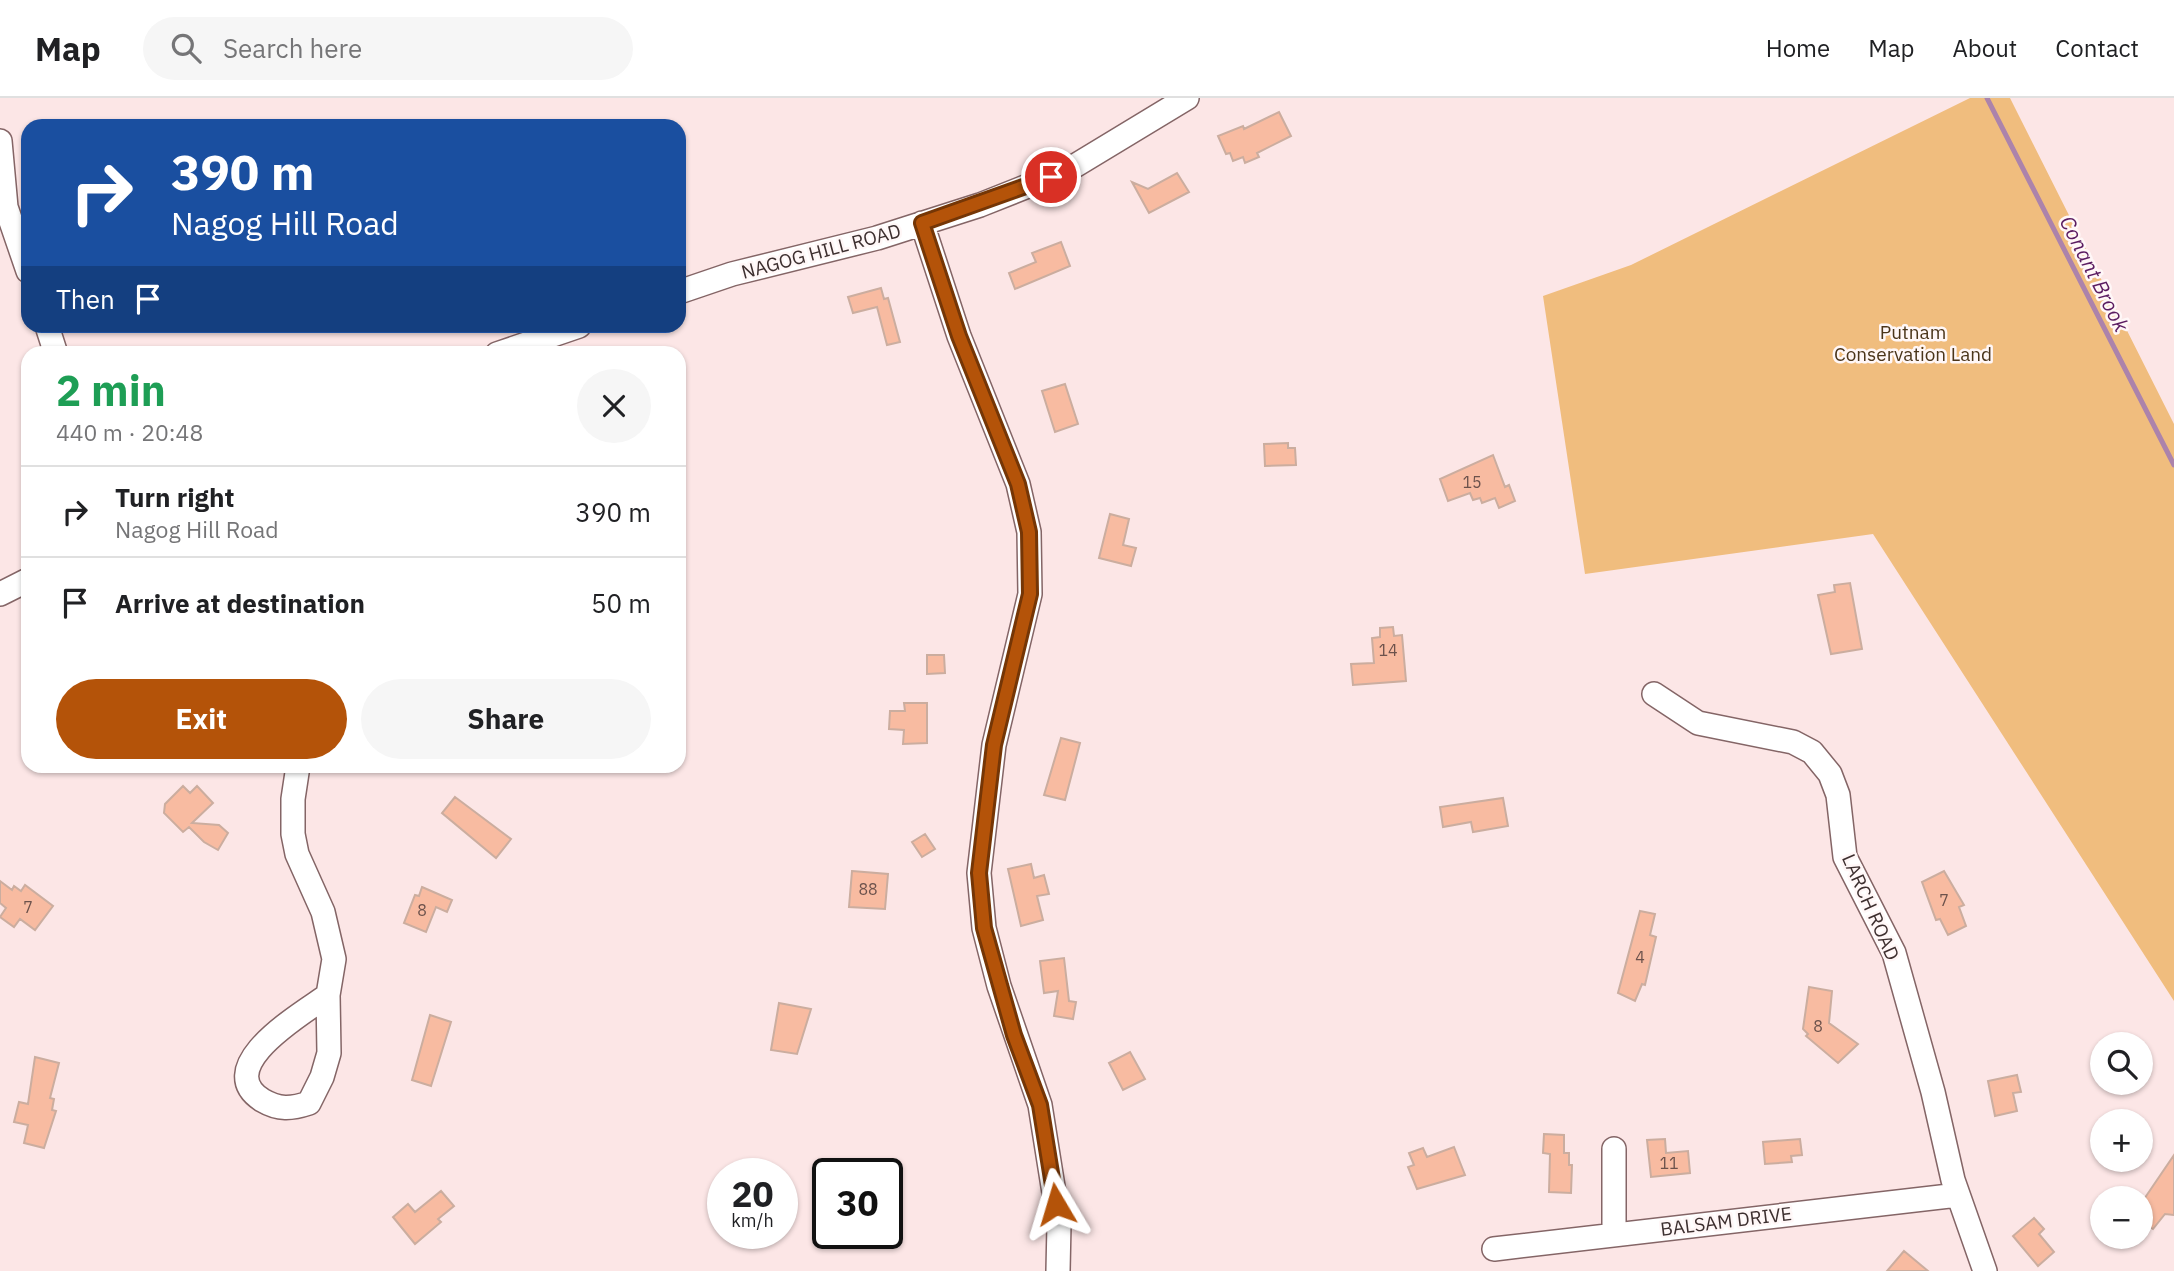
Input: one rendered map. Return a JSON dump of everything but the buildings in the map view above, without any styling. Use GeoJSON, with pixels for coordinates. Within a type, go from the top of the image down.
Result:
{"type":"FeatureCollection","features":[{"type":"Feature","properties":{"kind":"street","name":"NAGOG HILL ROAD"},"geometry":{"type":"LineString","coordinates":[[686,290],[732,274],[981,205],[1068,170],[1187,98]]}},
{"type":"Feature","properties":{"kind":"street"},"geometry":{"type":"LineString","coordinates":[[0,141],[6,207],[21,251]]}},
{"type":"Feature","properties":{"kind":"street"},"geometry":{"type":"LineString","coordinates":[[922,223],[959,336],[1018,484],[1029,532],[1030,594],[994,745],[979,873],[984,928],[999,986],[1042,1118],[1059,1224],[1058,1271]]}},
{"type":"Feature","properties":{"kind":"street"},"geometry":{"type":"LineString","coordinates":[[520,346],[558,333]]}},
{"type":"Feature","properties":{"kind":"street"},"geometry":{"type":"LineString","coordinates":[[0,594],[21,584]]}},
{"type":"Feature","properties":{"kind":"street","name":"LARCH ROAD"},"geometry":{"type":"LineString","coordinates":[[1654,694],[1698,723],[1793,741],[1812,752],[1830,774],[1838,795],[1846,857],[1894,953],[1958,1195],[1985,1271]]}},
{"type":"Feature","properties":{"kind":"street"},"geometry":{"type":"LineString","coordinates":[[297,773],[293,834],[297,854],[323,912],[334,959],[328,995],[330,1053],[309,1103],[292,1109],[279,1108],[261,1099],[252,1091],[248,1074],[252,1059],[279,1030],[328,995]]}},
{"type":"Feature","properties":{"kind":"street"},"geometry":{"type":"LineString","coordinates":[[1614,1149],[1615,1234]]}},
{"type":"Feature","properties":{"kind":"street","name":"BALSAM DRIVE"},"geometry":{"type":"LineString","coordinates":[[1494,1249],[1958,1195]]}},
{"type":"Feature","properties":{"kind":"green space","name":"Putnam Conservation Land"},"geometry":{"type":"Polygon","coordinates":[[[1970,98],[2010,98],[2174,424],[2174,1001],[1873,534],[1585,574],[1543,296],[1631,265],[1970,98]]]}},
{"type":"Feature","properties":{"kind":"waterway","name":"Conant Brook"},"geometry":{"type":"LineString","coordinates":[[1987,98],[2174,465]]}},
{"type":"Feature","properties":{"kind":"route"},"geometry":{"type":"LineString","coordinates":[[1051,177],[981,205],[922,223],[959,336],[1018,484],[1029,532],[1030,594],[994,745],[979,873],[984,928],[1014,1035],[1040,1105],[1056,1204]]}}]}
